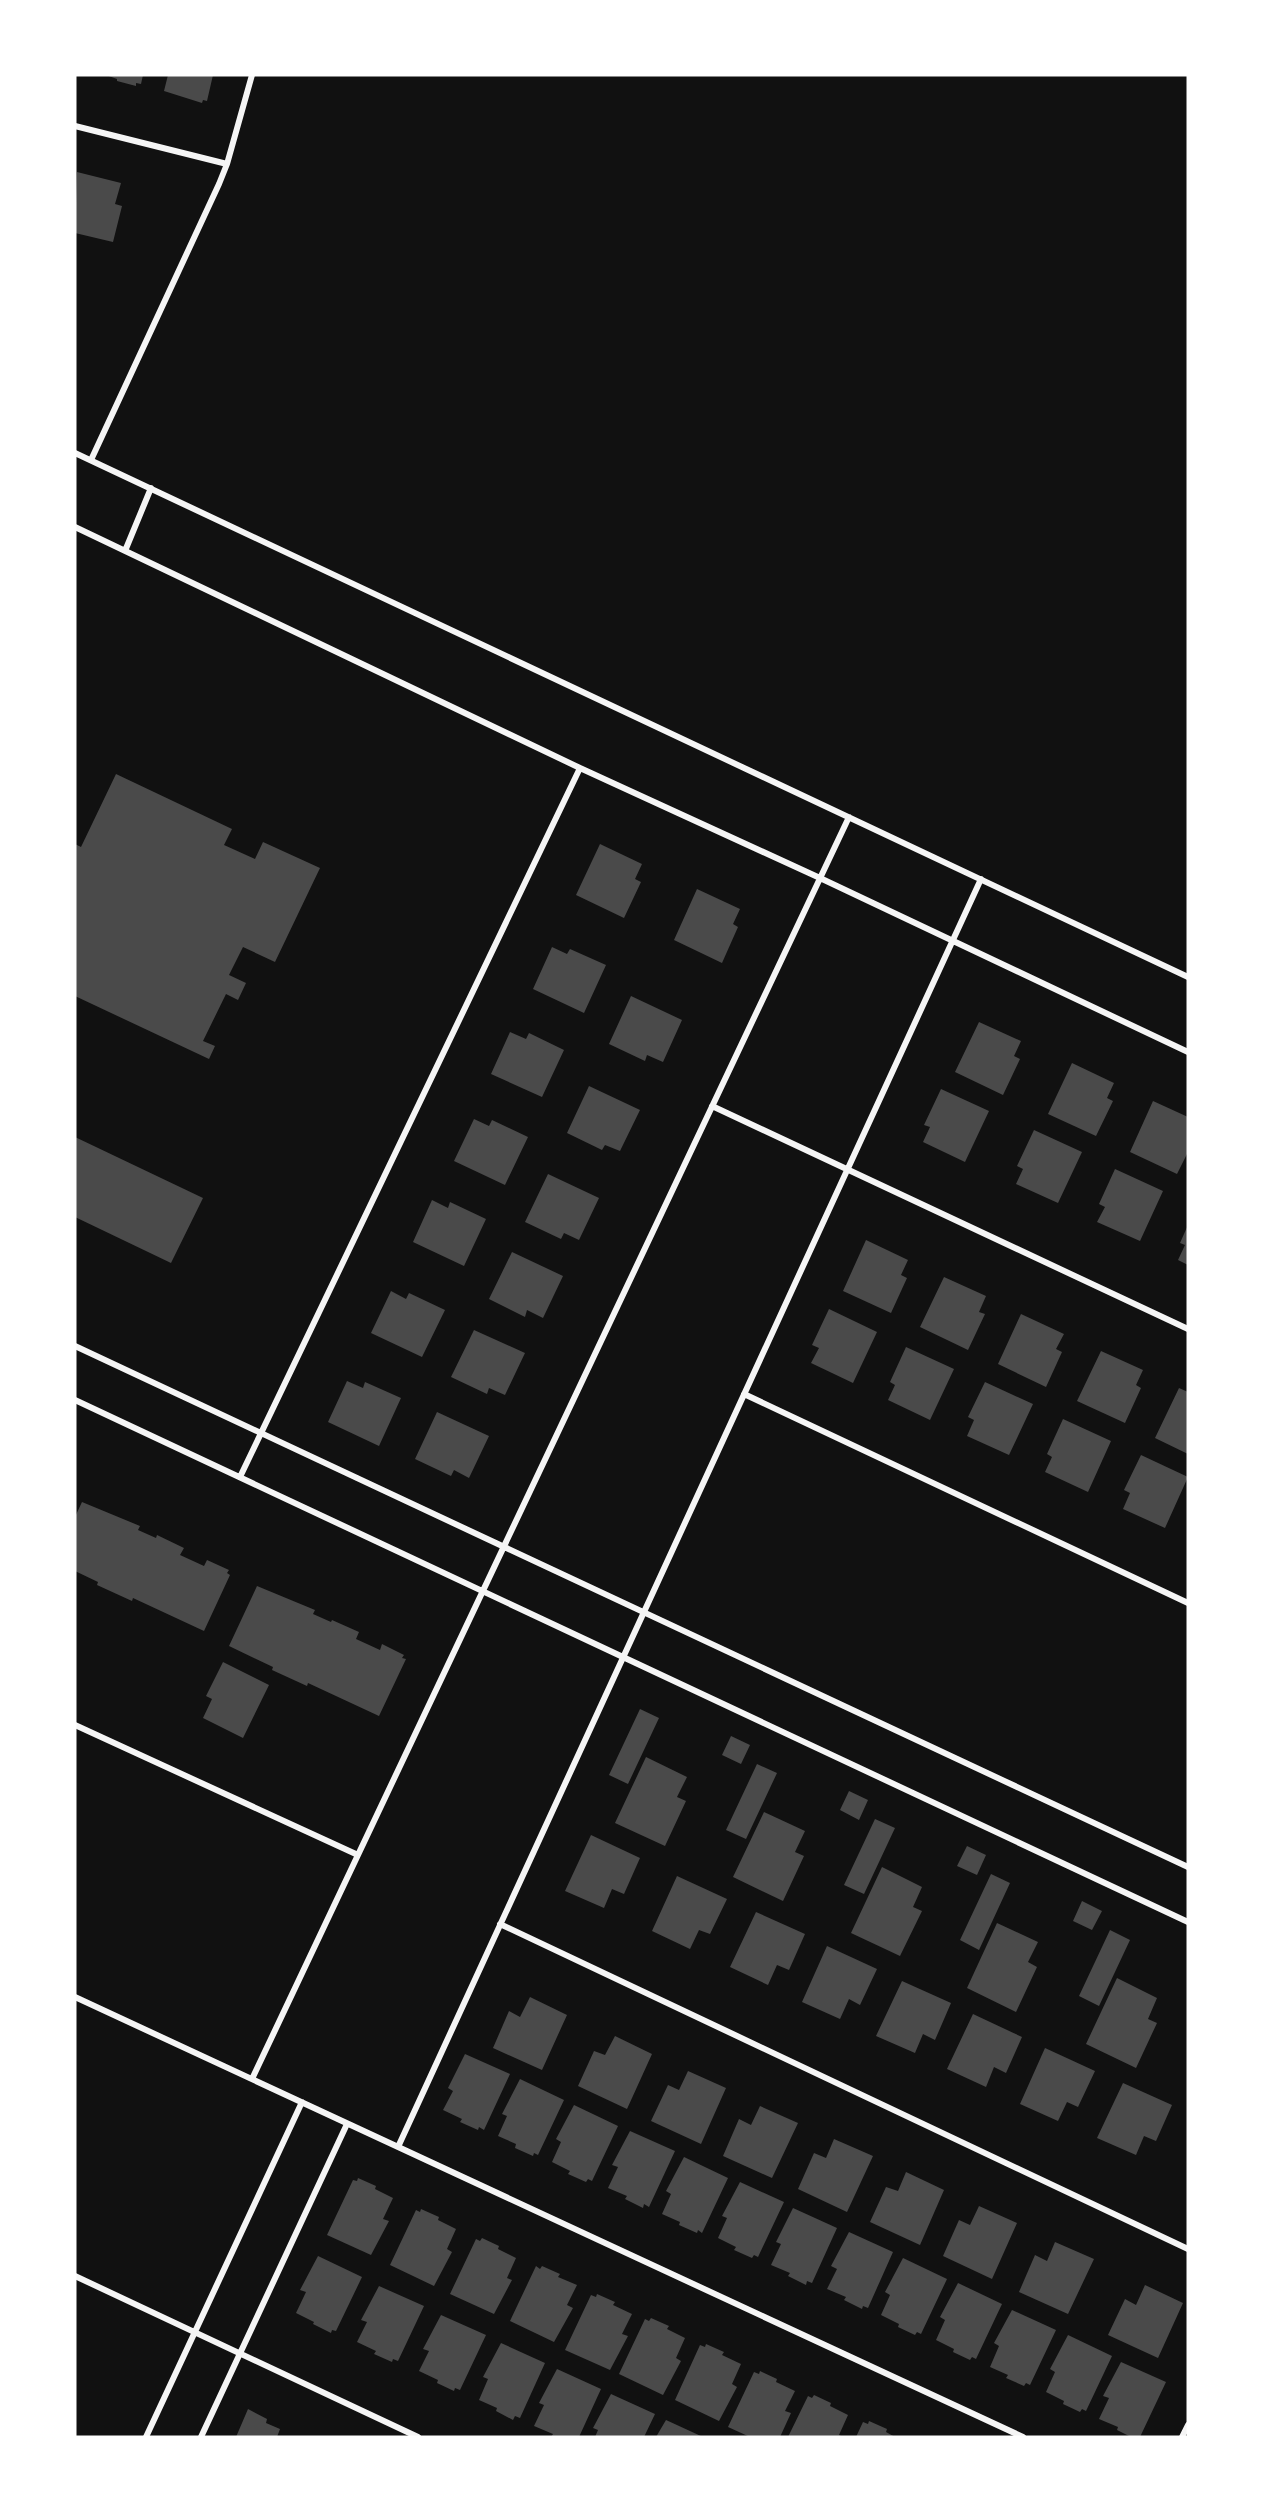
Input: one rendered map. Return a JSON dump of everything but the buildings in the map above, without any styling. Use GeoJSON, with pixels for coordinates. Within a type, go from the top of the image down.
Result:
{"type":"FeatureCollection","features":[{"type":"Feature","properties":{"kind":"street"},"geometry":{"type":"LineString","coordinates":[[91,460],[227,164],[252,75]]}},
{"type":"Feature","properties":{"kind":"street"},"geometry":{"type":"LineString","coordinates":[[75,126],[227,164]]}},
{"type":"Feature","properties":{"kind":"street"},"geometry":{"type":"LineString","coordinates":[[75,453],[1188,976]]}},
{"type":"Feature","properties":{"kind":"street"},"geometry":{"type":"LineString","coordinates":[[125,550],[151,488]]}},
{"type":"Feature","properties":{"kind":"street"},"geometry":{"type":"LineString","coordinates":[[75,528],[580,768],[820,878],[1188,1052]]}},
{"type":"Feature","properties":{"kind":"street"},"geometry":{"type":"LineString","coordinates":[[240,1477],[580,768]]}},
{"type":"Feature","properties":{"kind":"street"},"geometry":{"type":"LineString","coordinates":[[252,2079],[849,817]]}},
{"type":"Feature","properties":{"kind":"street"},"geometry":{"type":"LineString","coordinates":[[398,2147],[981,879]]}},
{"type":"Feature","properties":{"kind":"street"},"geometry":{"type":"LineString","coordinates":[[712,1106],[1188,1329]]}},
{"type":"Feature","properties":{"kind":"street"},"geometry":{"type":"LineString","coordinates":[[75,1346],[1188,1867]]}},
{"type":"Feature","properties":{"kind":"street"},"geometry":{"type":"LineString","coordinates":[[744,1394],[1188,1603]]}},
{"type":"Feature","properties":{"kind":"street"},"geometry":{"type":"LineString","coordinates":[[75,1400],[1188,1922]]}},
{"type":"Feature","properties":{"kind":"street"},"geometry":{"type":"LineString","coordinates":[[75,1725],[358,1855]]}},
{"type":"Feature","properties":{"kind":"street"},"geometry":{"type":"LineString","coordinates":[[500,1924],[1188,2249]]}},
{"type":"Feature","properties":{"kind":"street"},"geometry":{"type":"LineString","coordinates":[[75,1997],[1023,2437]]}},
{"type":"Feature","properties":{"kind":"street"},"geometry":{"type":"LineString","coordinates":[[146,2437],[302,2102]]}},
{"type":"Feature","properties":{"kind":"street"},"geometry":{"type":"LineString","coordinates":[[201,2437],[347,2124]]}},
{"type":"Feature","properties":{"kind":"street"},"geometry":{"type":"LineString","coordinates":[[75,2276],[418,2437]]}},
{"type":"Feature","properties":{"kind":"street"},"geometry":{"type":"LineString","coordinates":[[1182,2437],[1188,2425]]}}]}
